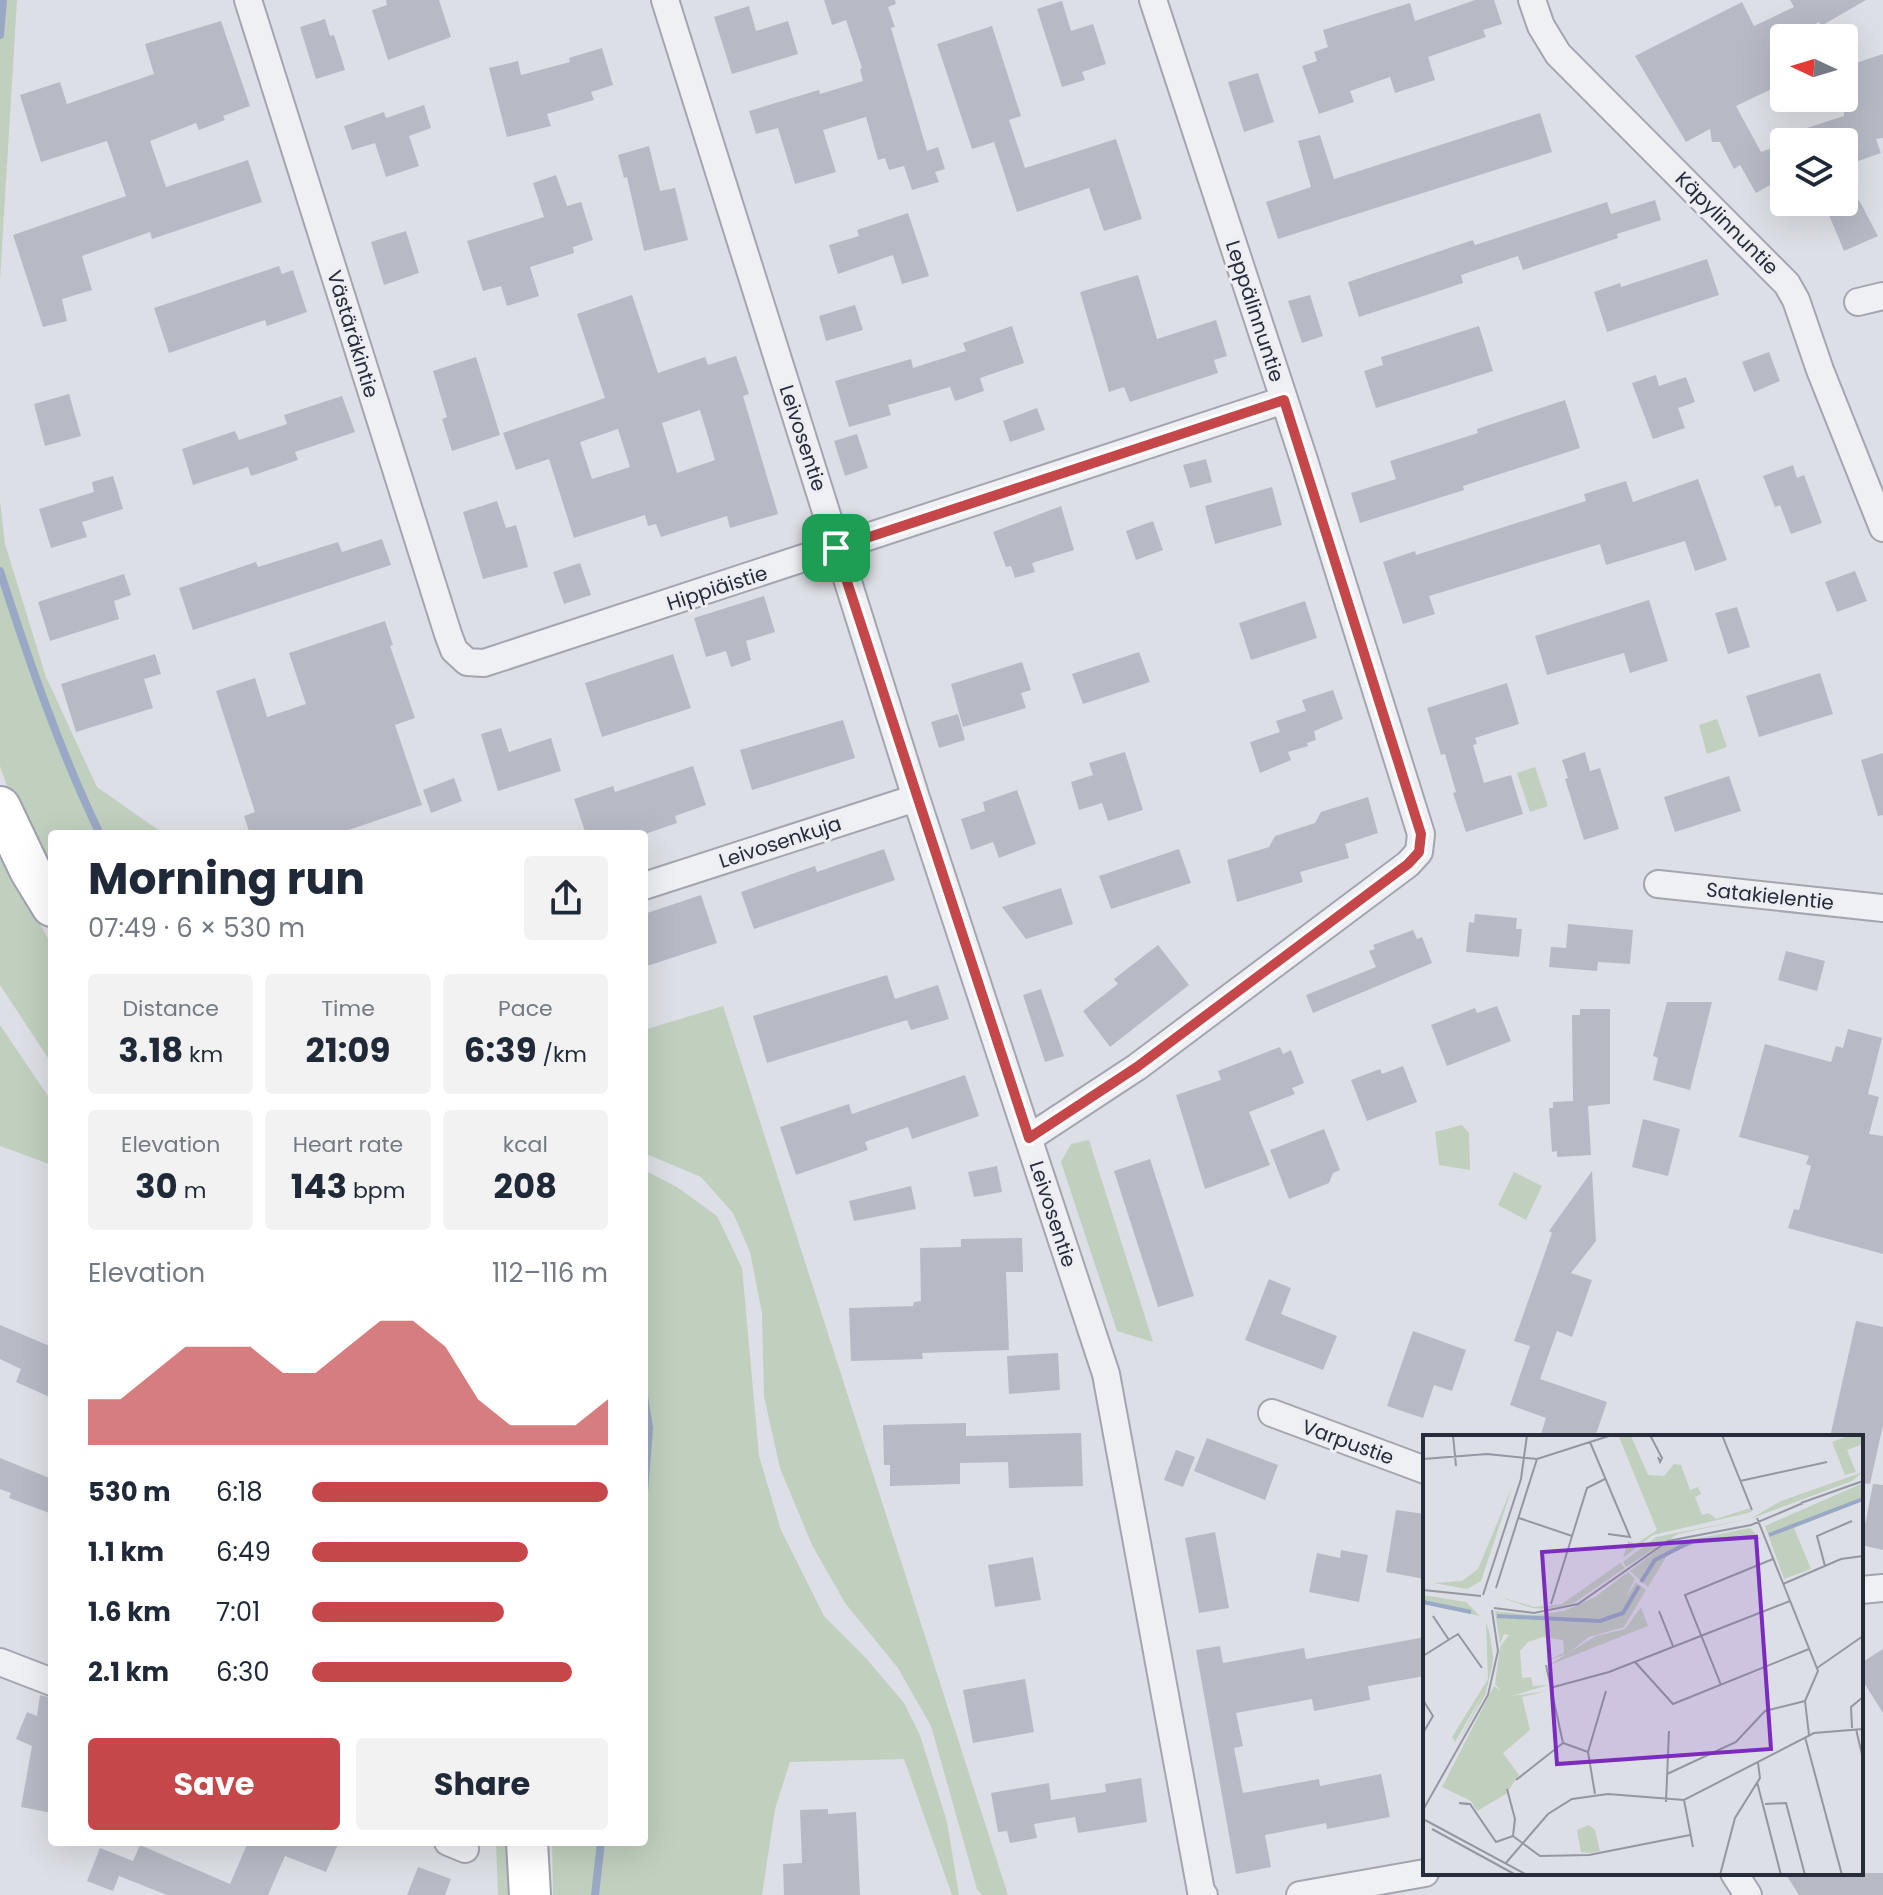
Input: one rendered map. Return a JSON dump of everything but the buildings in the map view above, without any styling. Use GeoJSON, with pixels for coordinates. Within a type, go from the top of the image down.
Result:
{"type":"FeatureCollection","features":[{"type":"Feature","properties":{"kind":"main road"},"geometry":{"type":"LineString","coordinates":[[0,807],[30,870],[48,899]]}},
{"type":"Feature","properties":{"kind":"main road"},"geometry":{"type":"LineString","coordinates":[[527,1846],[530,1895]]}},
{"type":"Feature","properties":{"kind":"street","name":"Västäräkintie"},"geometry":{"type":"LineString","coordinates":[[248,0],[448,634],[454,650],[467,662]]}},
{"type":"Feature","properties":{"kind":"street","name":"Leivosentie"},"geometry":{"type":"LineString","coordinates":[[665,0],[916,798],[1106,1374],[1204,1895]]}},
{"type":"Feature","properties":{"kind":"street","name":"Leppälinnuntie"},"geometry":{"type":"LineString","coordinates":[[1029,1138],[1137,1067],[1408,864],[1419,852],[1421,834],[1153,0]]}},
{"type":"Feature","properties":{"kind":"street","name":"Käpylinnuntie"},"geometry":{"type":"LineString","coordinates":[[1532,0],[1541,26],[1558,54],[1787,284],[1796,300],[1820,370],[1883,528]]}},
{"type":"Feature","properties":{"kind":"street","name":"Hippiäistie"},"geometry":{"type":"LineString","coordinates":[[467,662],[484,663],[1284,400]]}},
{"type":"Feature","properties":{"kind":"street","name":"Leivosenkuja"},"geometry":{"type":"LineString","coordinates":[[648,885],[916,798]]}},
{"type":"Feature","properties":{"kind":"street","name":"Satakielentie"},"geometry":{"type":"LineString","coordinates":[[1658,884],[1883,908]]}},
{"type":"Feature","properties":{"kind":"street","name":"Varpustie"},"geometry":{"type":"LineString","coordinates":[[1272,1413],[1423,1469]]}},
{"type":"Feature","properties":{"kind":"street"},"geometry":{"type":"LineString","coordinates":[[1863,1590],[1883,1588]]}},
{"type":"Feature","properties":{"kind":"street"},"geometry":{"type":"LineString","coordinates":[[0,1662],[48,1680]]}},
{"type":"Feature","properties":{"kind":"street"},"geometry":{"type":"LineString","coordinates":[[1300,1895],[1423,1873]]}},
{"type":"Feature","properties":{"kind":"street"},"geometry":{"type":"LineString","coordinates":[[1735,1875],[1748,1895]]}},
{"type":"Feature","properties":{"kind":"green space"},"geometry":{"type":"Polygon","coordinates":[[[0,0],[17,0],[0,280],[0,0]]]}},
{"type":"Feature","properties":{"kind":"green space"},"geometry":{"type":"Polygon","coordinates":[[[0,501],[5,544],[46,677],[97,787],[158,830],[48,830],[48,865],[17,815],[0,766],[0,501]]]}},
{"type":"Feature","properties":{"kind":"green space"},"geometry":{"type":"Polygon","coordinates":[[[1717,719],[1727,747],[1707,754],[1699,725],[1717,719]]]}},
{"type":"Feature","properties":{"kind":"green space"},"geometry":{"type":"Polygon","coordinates":[[[1535,767],[1548,806],[1530,812],[1517,773],[1535,767]]]}},
{"type":"Feature","properties":{"kind":"green space"},"geometry":{"type":"Polygon","coordinates":[[[0,858],[14,876],[48,939],[48,1058],[0,985],[0,858]]]}},
{"type":"Feature","properties":{"kind":"green space"},"geometry":{"type":"Polygon","coordinates":[[[723,1006],[1008,1895],[982,1895],[977,1889],[931,1726],[898,1668],[845,1603],[812,1545],[780,1468],[764,1396],[762,1313],[750,1252],[733,1213],[701,1177],[648,1155],[648,1029],[723,1006]]]}},
{"type":"Feature","properties":{"kind":"green space"},"geometry":{"type":"Polygon","coordinates":[[[0,1025],[48,1096],[48,1164],[0,1146],[0,1025]]]}},
{"type":"Feature","properties":{"kind":"green space"},"geometry":{"type":"Polygon","coordinates":[[[1462,1125],[1469,1133],[1470,1170],[1439,1165],[1435,1132],[1462,1125]]]}},
{"type":"Feature","properties":{"kind":"green space"},"geometry":{"type":"Polygon","coordinates":[[[1089,1140],[1153,1342],[1117,1331],[1061,1162],[1071,1144],[1089,1140]]]}},
{"type":"Feature","properties":{"kind":"green space"},"geometry":{"type":"Polygon","coordinates":[[[648,1172],[677,1187],[717,1216],[742,1268],[759,1456],[781,1530],[824,1616],[865,1657],[904,1703],[920,1735],[947,1822],[959,1895],[952,1895],[904,1759],[790,1762],[775,1809],[762,1895],[553,1895],[552,1846],[648,1846],[648,1172]]]}},
{"type":"Feature","properties":{"kind":"green space"},"geometry":{"type":"Polygon","coordinates":[[[1514,1172],[1542,1186],[1526,1220],[1498,1205],[1514,1172]]]}},
{"type":"Feature","properties":{"kind":"green space"},"geometry":{"type":"Polygon","coordinates":[[[496,1846],[512,1846],[513,1895],[498,1895],[496,1846]]]}},
{"type":"Feature","properties":{"kind":"waterway"},"geometry":{"type":"LineString","coordinates":[[0,35],[3,0]]}},
{"type":"Feature","properties":{"kind":"waterway"},"geometry":{"type":"LineString","coordinates":[[0,571],[71,770],[98,830]]}},
{"type":"Feature","properties":{"kind":"waterway"},"geometry":{"type":"LineString","coordinates":[[648,1422],[648,1441]]}},
{"type":"Feature","properties":{"kind":"waterway"},"geometry":{"type":"LineString","coordinates":[[595,1895],[601,1846]]}},
{"type":"Feature","properties":{"kind":"route"},"geometry":{"type":"LineString","coordinates":[[1284,400],[1421,834],[1419,852],[1408,864],[1222,1005],[1137,1067],[1029,1138],[836,548],[1284,400]]}}]}
